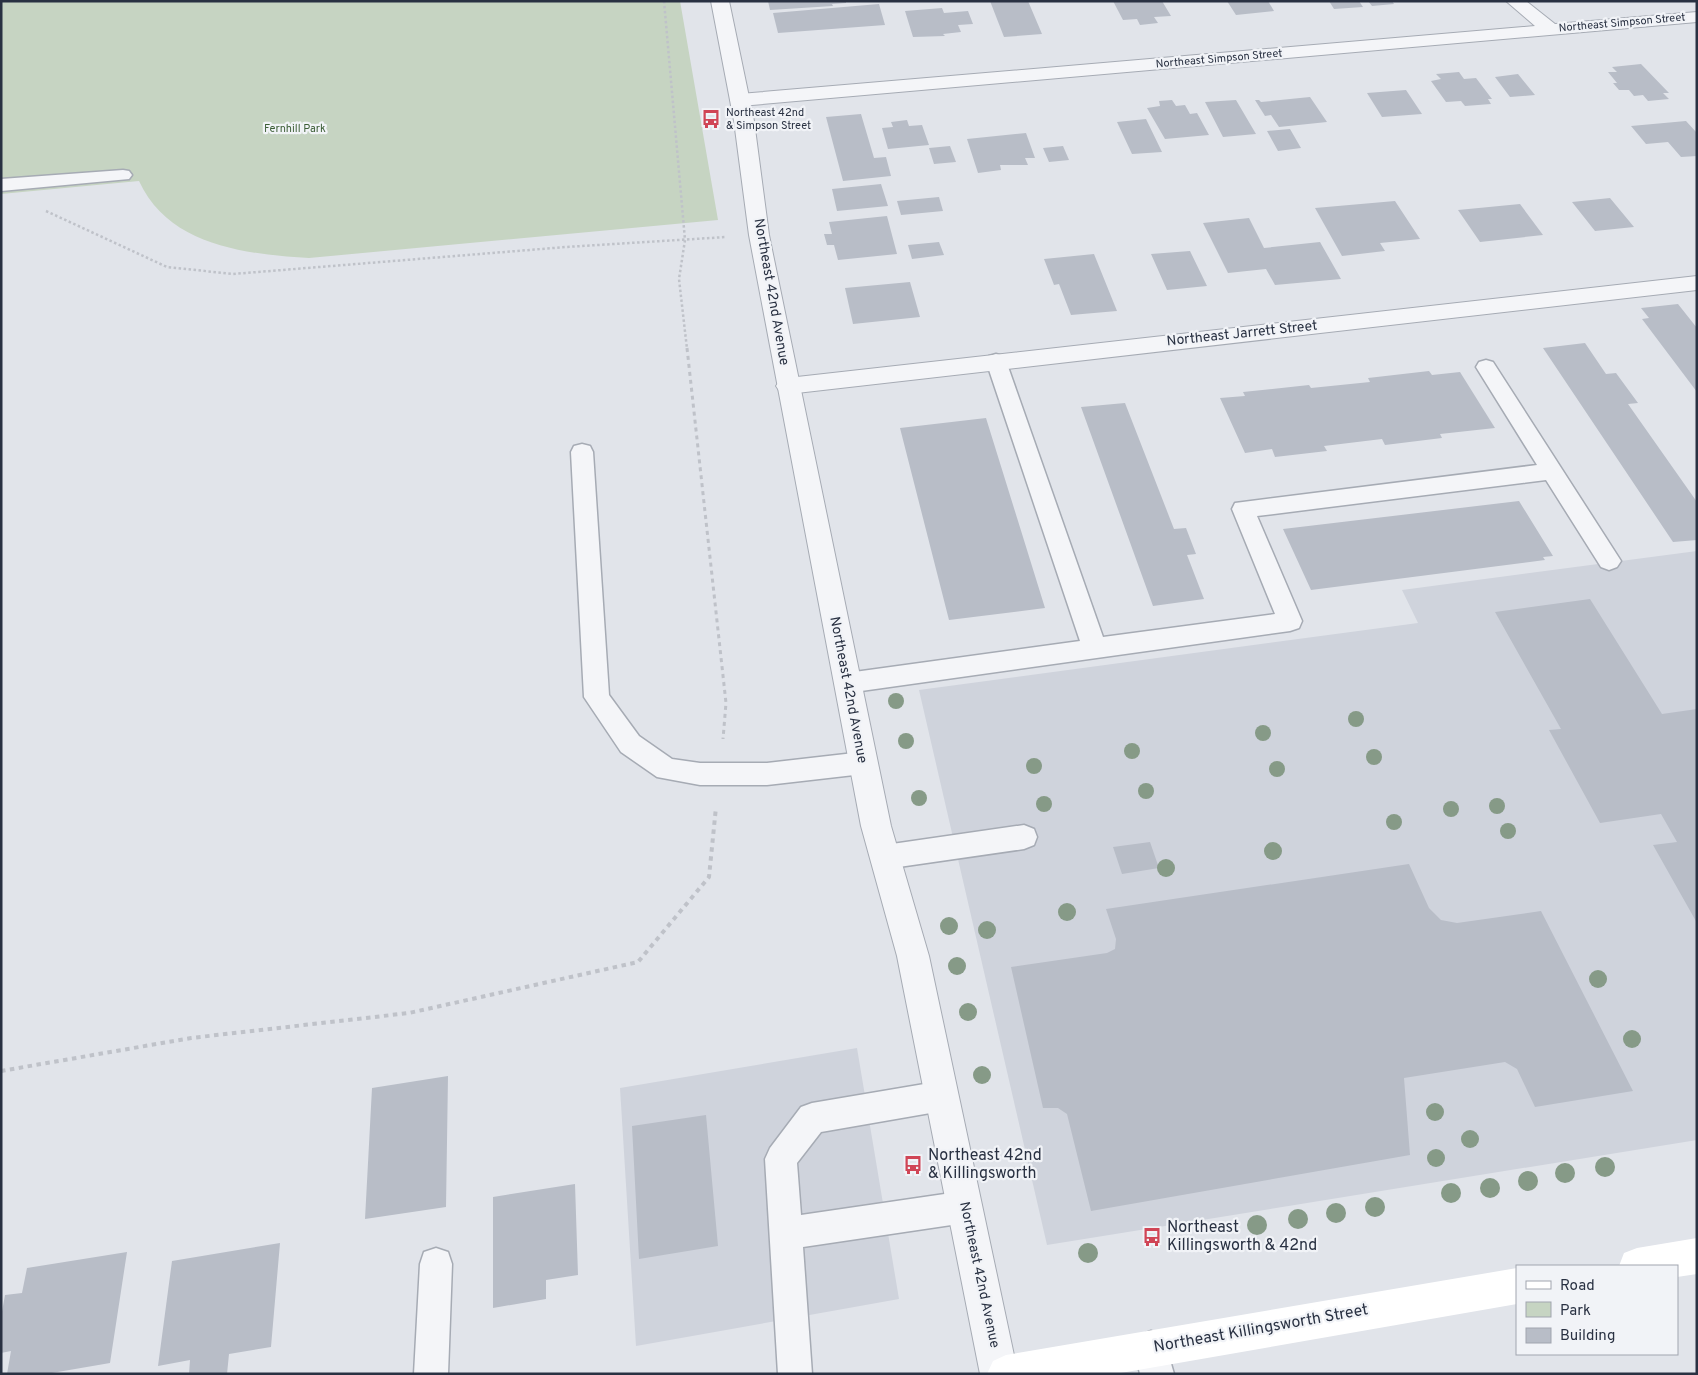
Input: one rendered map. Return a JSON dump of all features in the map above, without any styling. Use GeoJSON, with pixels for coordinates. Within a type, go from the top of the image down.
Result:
{"type":"FeatureCollection","features":[{"type":"Feature","properties":{"kind":"main road"},"geometry":{"type":"LineString","coordinates":[[1643,1265],[1697,1256]]}},
{"type":"Feature","properties":{"kind":"main road","name":"Northeast Killingsworth Street"},"geometry":{"type":"LineString","coordinates":[[1006,1374],[1154,1361],[1516,1286]]}},
{"type":"Feature","properties":{"kind":"street","name":"Northeast 42nd Avenue"},"geometry":{"type":"LineString","coordinates":[[720,1],[740,100],[759,236],[863,763],[884,857],[913,956],[999,1374]]}},
{"type":"Feature","properties":{"kind":"street"},"geometry":{"type":"LineString","coordinates":[[1515,1],[1550,30]]}},
{"type":"Feature","properties":{"kind":"street","name":"Northeast Simpson Street"},"geometry":{"type":"LineString","coordinates":[[740,100],[1697,17]]}},
{"type":"Feature","properties":{"kind":"street","name":"Northeast Jarrett Street"},"geometry":{"type":"LineString","coordinates":[[788,386],[1697,283]]}},
{"type":"Feature","properties":{"kind":"lane"},"geometry":{"type":"LineString","coordinates":[[1,186],[123,175]]}},
{"type":"Feature","properties":{"kind":"lane"},"geometry":{"type":"LineString","coordinates":[[996,361],[1095,648]]}},
{"type":"Feature","properties":{"kind":"lane"},"geometry":{"type":"LineString","coordinates":[[1486,367],[1609,561]]}},
{"type":"Feature","properties":{"kind":"lane"},"geometry":{"type":"LineString","coordinates":[[582,452],[597,697],[630,744],[666,770],[700,774],[767,774],[863,763]]}},
{"type":"Feature","properties":{"kind":"lane"},"geometry":{"type":"LineString","coordinates":[[847,683],[1290,621],[1243,509],[1551,471]]}},
{"type":"Feature","properties":{"kind":"lane"},"geometry":{"type":"LineString","coordinates":[[884,857],[1024,837]]}},
{"type":"Feature","properties":{"kind":"lane"},"geometry":{"type":"LineString","coordinates":[[795,1374],[781,1160],[812,1118],[942,1096]]}},
{"type":"Feature","properties":{"kind":"lane"},"geometry":{"type":"LineString","coordinates":[[786,1233],[964,1207]]}},
{"type":"Feature","properties":{"kind":"lane"},"geometry":{"type":"LineString","coordinates":[[432,1374],[436,1264]]}},
{"type":"Feature","properties":{"kind":"path"},"geometry":{"type":"LineString","coordinates":[[1,1070],[191,1038],[409,1013],[638,962],[709,877],[726,703],[679,279],[685,240],[664,1]]}},
{"type":"Feature","properties":{"kind":"path"},"geometry":{"type":"LineString","coordinates":[[40,208],[167,267],[233,274],[556,248],[759,236]]}},
{"type":"Feature","properties":{"kind":"shaded area"},"geometry":{"type":"Polygon","coordinates":[[[1697,551],[1697,1140],[1047,1245],[919,690],[1418,623],[1402,590],[1697,551]]]}},
{"type":"Feature","properties":{"kind":"shaded area"},"geometry":{"type":"Polygon","coordinates":[[[857,1048],[899,1299],[636,1346],[620,1088],[857,1048]]]}},
{"type":"Feature","properties":{"kind":"green space","name":"Fernhill Park"},"geometry":{"type":"Polygon","coordinates":[[[1,1],[680,1],[718,220],[309,258],[235,249],[189,233],[169,220],[152,203],[139,181],[1,194],[1,1]]]}},
{"type":"Feature","properties":{"kind":"building"},"geometry":{"type":"Polygon","coordinates":[[[768,1],[846,1],[846,3],[832,4],[833,6],[770,10],[768,1]]]}},
{"type":"Feature","properties":{"kind":"building"},"geometry":{"type":"Polygon","coordinates":[[[990,1],[1028,1],[1042,34],[1004,37],[990,1]]]}},
{"type":"Feature","properties":{"kind":"building"},"geometry":{"type":"Polygon","coordinates":[[[1113,1],[1162,1],[1171,16],[1154,17],[1158,23],[1140,25],[1137,19],[1123,20],[1113,1]]]}},
{"type":"Feature","properties":{"kind":"building"},"geometry":{"type":"Polygon","coordinates":[[[1227,1],[1268,1],[1274,11],[1236,15],[1227,1]]]}},
{"type":"Feature","properties":{"kind":"building"},"geometry":{"type":"Polygon","coordinates":[[[1329,1],[1359,1],[1363,7],[1334,9],[1329,1]]]}},
{"type":"Feature","properties":{"kind":"building"},"geometry":{"type":"Polygon","coordinates":[[[1368,1],[1392,1],[1394,4],[1372,6],[1368,1]]]}},
{"type":"Feature","properties":{"kind":"building"},"geometry":{"type":"Polygon","coordinates":[[[879,4],[885,25],[778,33],[773,13],[879,4]]]}},
{"type":"Feature","properties":{"kind":"building"},"geometry":{"type":"Polygon","coordinates":[[[942,8],[944,13],[968,11],[973,24],[958,25],[961,32],[943,34],[945,36],[913,37],[905,11],[942,8]]]}},
{"type":"Feature","properties":{"kind":"building"},"geometry":{"type":"Polygon","coordinates":[[[1641,64],[1669,93],[1663,93],[1669,99],[1648,101],[1643,95],[1634,96],[1629,90],[1619,90],[1613,83],[1617,83],[1608,72],[1617,72],[1612,67],[1641,64]]]}},
{"type":"Feature","properties":{"kind":"building"},"geometry":{"type":"Polygon","coordinates":[[[1459,72],[1464,79],[1476,78],[1492,99],[1488,99],[1491,104],[1465,106],[1461,101],[1446,102],[1431,81],[1441,79],[1436,74],[1459,72]]]}},
{"type":"Feature","properties":{"kind":"building"},"geometry":{"type":"Polygon","coordinates":[[[1518,74],[1535,95],[1510,97],[1495,77],[1518,74]]]}},
{"type":"Feature","properties":{"kind":"building"},"geometry":{"type":"Polygon","coordinates":[[[1406,90],[1422,114],[1382,117],[1367,93],[1406,90]]]}},
{"type":"Feature","properties":{"kind":"building"},"geometry":{"type":"Polygon","coordinates":[[[1310,97],[1327,122],[1279,127],[1271,115],[1265,116],[1255,100],[1261,102],[1310,97]]]}},
{"type":"Feature","properties":{"kind":"building"},"geometry":{"type":"Polygon","coordinates":[[[1172,100],[1176,106],[1185,105],[1190,114],[1197,113],[1209,135],[1165,139],[1147,108],[1160,106],[1159,101],[1172,100]]]}},
{"type":"Feature","properties":{"kind":"building"},"geometry":{"type":"Polygon","coordinates":[[[1236,100],[1256,134],[1223,137],[1205,102],[1236,100]]]}},
{"type":"Feature","properties":{"kind":"building"},"geometry":{"type":"Polygon","coordinates":[[[861,114],[874,158],[886,157],[891,176],[843,181],[826,117],[861,114]]]}},
{"type":"Feature","properties":{"kind":"building"},"geometry":{"type":"Polygon","coordinates":[[[1146,119],[1162,152],[1132,154],[1117,122],[1146,119]]]}},
{"type":"Feature","properties":{"kind":"building"},"geometry":{"type":"Polygon","coordinates":[[[907,120],[909,126],[922,125],[929,145],[888,149],[882,128],[893,127],[891,122],[907,120]]]}},
{"type":"Feature","properties":{"kind":"building"},"geometry":{"type":"Polygon","coordinates":[[[1686,121],[1697,133],[1697,156],[1681,157],[1668,142],[1646,144],[1631,126],[1686,121]]]}},
{"type":"Feature","properties":{"kind":"building"},"geometry":{"type":"Polygon","coordinates":[[[1290,129],[1301,148],[1278,151],[1267,131],[1290,129]]]}},
{"type":"Feature","properties":{"kind":"building"},"geometry":{"type":"Polygon","coordinates":[[[1026,133],[1035,158],[1025,158],[1028,165],[1000,165],[1001,170],[978,173],[967,139],[1026,133]]]}},
{"type":"Feature","properties":{"kind":"building"},"geometry":{"type":"Polygon","coordinates":[[[950,146],[956,162],[934,164],[929,148],[950,146]]]}},
{"type":"Feature","properties":{"kind":"building"},"geometry":{"type":"Polygon","coordinates":[[[1063,146],[1069,160],[1049,162],[1043,148],[1063,146]]]}},
{"type":"Feature","properties":{"kind":"building"},"geometry":{"type":"Polygon","coordinates":[[[881,184],[888,206],[837,211],[832,189],[881,184]]]}},
{"type":"Feature","properties":{"kind":"building"},"geometry":{"type":"Polygon","coordinates":[[[939,197],[943,211],[901,215],[897,201],[939,197]]]}},
{"type":"Feature","properties":{"kind":"building"},"geometry":{"type":"Polygon","coordinates":[[[1610,198],[1634,227],[1595,231],[1572,202],[1610,198]]]}},
{"type":"Feature","properties":{"kind":"building"},"geometry":{"type":"Polygon","coordinates":[[[1395,201],[1420,239],[1380,243],[1385,251],[1342,256],[1315,208],[1395,201]]]}},
{"type":"Feature","properties":{"kind":"building"},"geometry":{"type":"Polygon","coordinates":[[[1520,204],[1543,235],[1480,242],[1458,210],[1520,204]]]}},
{"type":"Feature","properties":{"kind":"building"},"geometry":{"type":"Polygon","coordinates":[[[887,216],[897,254],[838,260],[834,245],[827,245],[824,234],[832,234],[829,222],[887,216]]]}},
{"type":"Feature","properties":{"kind":"building"},"geometry":{"type":"Polygon","coordinates":[[[1249,218],[1264,248],[1320,242],[1341,279],[1275,285],[1266,269],[1228,273],[1203,223],[1249,218]]]}},
{"type":"Feature","properties":{"kind":"building"},"geometry":{"type":"Polygon","coordinates":[[[939,242],[944,255],[912,259],[908,245],[939,242]]]}},
{"type":"Feature","properties":{"kind":"building"},"geometry":{"type":"Polygon","coordinates":[[[1190,251],[1207,286],[1167,290],[1151,254],[1190,251]]]}},
{"type":"Feature","properties":{"kind":"building"},"geometry":{"type":"Polygon","coordinates":[[[1094,254],[1117,311],[1071,315],[1059,284],[1054,285],[1044,259],[1094,254]]]}},
{"type":"Feature","properties":{"kind":"building"},"geometry":{"type":"Polygon","coordinates":[[[910,282],[920,317],[853,324],[845,288],[910,282]]]}},
{"type":"Feature","properties":{"kind":"building"},"geometry":{"type":"Polygon","coordinates":[[[1678,304],[1697,328],[1697,392],[1642,319],[1649,318],[1641,308],[1678,304]]]}},
{"type":"Feature","properties":{"kind":"building"},"geometry":{"type":"Polygon","coordinates":[[[1585,343],[1606,374],[1616,373],[1638,403],[1628,404],[1697,502],[1697,540],[1673,542],[1543,348],[1585,343]]]}},
{"type":"Feature","properties":{"kind":"building"},"geometry":{"type":"Polygon","coordinates":[[[1429,371],[1432,375],[1460,372],[1495,428],[1440,434],[1442,438],[1385,445],[1382,439],[1324,446],[1327,451],[1275,457],[1272,449],[1245,453],[1220,398],[1245,396],[1243,392],[1309,385],[1311,388],[1370,382],[1368,378],[1429,371]]]}},
{"type":"Feature","properties":{"kind":"building"},"geometry":{"type":"Polygon","coordinates":[[[1125,403],[1174,529],[1186,528],[1196,554],[1187,555],[1204,599],[1153,606],[1081,407],[1125,403]]]}},
{"type":"Feature","properties":{"kind":"building"},"geometry":{"type":"Polygon","coordinates":[[[986,418],[1045,608],[949,620],[900,428],[986,418]]]}},
{"type":"Feature","properties":{"kind":"building"},"geometry":{"type":"Polygon","coordinates":[[[1519,501],[1553,556],[1543,557],[1545,560],[1311,590],[1283,529],[1519,501]]]}},
{"type":"Feature","properties":{"kind":"building"},"geometry":{"type":"Polygon","coordinates":[[[1590,599],[1662,714],[1697,709],[1697,923],[1653,845],[1677,842],[1661,814],[1600,823],[1549,730],[1561,729],[1495,612],[1590,599]]]}},
{"type":"Feature","properties":{"kind":"building"},"geometry":{"type":"Polygon","coordinates":[[[1150,842],[1159,868],[1122,874],[1113,847],[1150,842]]]}},
{"type":"Feature","properties":{"kind":"building"},"geometry":{"type":"Polygon","coordinates":[[[1409,864],[1429,908],[1441,920],[1457,923],[1541,911],[1633,1091],[1535,1107],[1517,1069],[1505,1062],[1404,1078],[1410,1155],[1091,1211],[1067,1114],[1058,1108],[1043,1108],[1011,967],[1107,953],[1115,949],[1116,939],[1106,909],[1409,864]]]}},
{"type":"Feature","properties":{"kind":"building"},"geometry":{"type":"Polygon","coordinates":[[[448,1076],[446,1207],[365,1219],[372,1088],[448,1076]]]}},
{"type":"Feature","properties":{"kind":"building"},"geometry":{"type":"Polygon","coordinates":[[[706,1115],[718,1246],[639,1259],[632,1126],[706,1115]]]}},
{"type":"Feature","properties":{"kind":"building"},"geometry":{"type":"Polygon","coordinates":[[[575,1184],[578,1275],[546,1280],[546,1299],[493,1308],[493,1197],[575,1184]]]}},
{"type":"Feature","properties":{"kind":"building"},"geometry":{"type":"Polygon","coordinates":[[[280,1243],[271,1347],[229,1354],[227,1374],[189,1374],[190,1360],[158,1366],[172,1261],[280,1243]]]}},
{"type":"Feature","properties":{"kind":"building"},"geometry":{"type":"Polygon","coordinates":[[[127,1252],[110,1363],[46,1374],[7,1374],[11,1351],[1,1353],[1,1317],[5,1295],[22,1293],[27,1268],[127,1252]]]}},
{"type":"Feature","properties":{"kind":"place","name":"Northeast 42nd & Simpson Street"},"geometry":{"type":"Point","coordinates":[711,119]}},
{"type":"Feature","properties":{"kind":"place","name":"Northeast 42nd & Killingsworth"},"geometry":{"type":"Point","coordinates":[913,1165]}},
{"type":"Feature","properties":{"kind":"place","name":"Northeast Killingsworth & 42nd"},"geometry":{"type":"Point","coordinates":[1152,1237]}}]}
